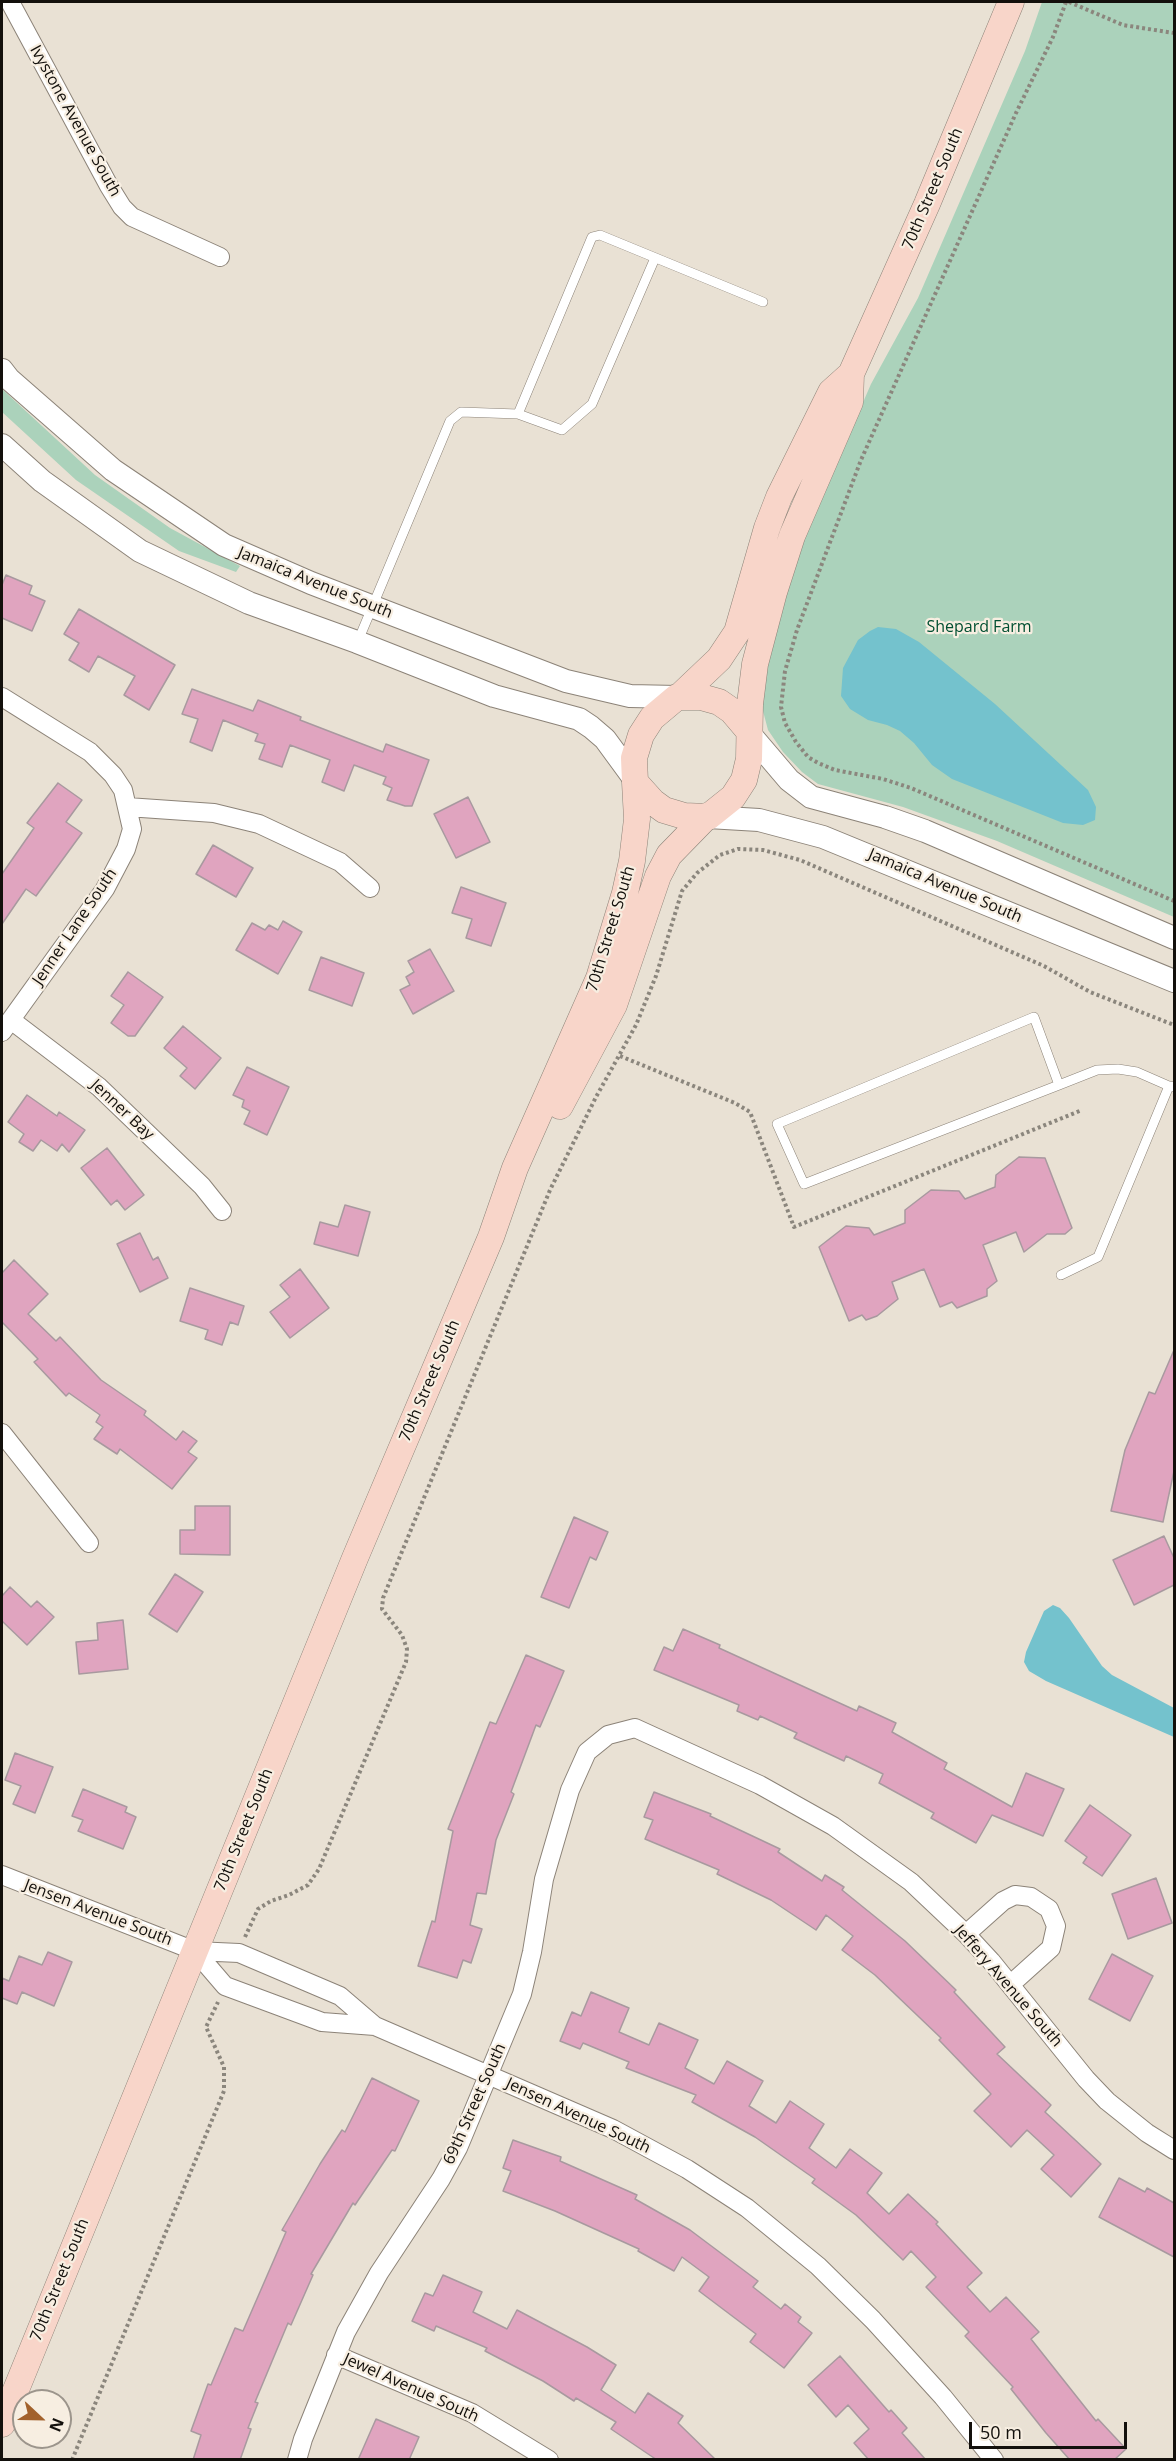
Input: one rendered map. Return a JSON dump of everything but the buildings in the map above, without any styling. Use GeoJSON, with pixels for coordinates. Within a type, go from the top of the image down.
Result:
{"type":"FeatureCollection","features":[{"type":"Feature","properties":{"kind":"main road","name":"70th Street South"},"geometry":{"type":"LineString","coordinates":[[749,732],[754,671],[771,601],[792,536],[850,402],[851,374],[927,204],[1011,2]]}},
{"type":"Feature","properties":{"kind":"main road","name":"70th Street South"},"geometry":{"type":"LineString","coordinates":[[678,697],[719,660],[737,633],[767,528],[779,497],[831,392],[851,374]]}},
{"type":"Feature","properties":{"kind":"main road"},"geometry":{"type":"LineString","coordinates":[[678,697],[701,697],[719,702],[732,711],[749,732],[749,759],[744,780],[733,797],[708,817],[684,816],[664,810],[653,802],[635,781],[634,758],[644,728],[657,713],[678,697]]}},
{"type":"Feature","properties":{"kind":"main road","name":"70th Street South"},"geometry":{"type":"LineString","coordinates":[[2,2424],[355,1558],[491,1237],[515,1168],[599,978],[626,893],[633,861],[637,819],[635,781]]}},
{"type":"Feature","properties":{"kind":"main road","name":"70th Street South"},"geometry":{"type":"LineString","coordinates":[[491,1237],[614,1005],[658,876],[669,855],[708,817]]}},
{"type":"Feature","properties":{"kind":"street","name":"Ivystone Avenue South"},"geometry":{"type":"LineString","coordinates":[[10,2],[122,207],[132,216],[220,257]]}},
{"type":"Feature","properties":{"kind":"street","name":"Jamaica Avenue South"},"geometry":{"type":"LineString","coordinates":[[2,370],[9,379],[113,470],[224,545],[311,584],[582,686],[642,698],[678,697]]}},
{"type":"Feature","properties":{"kind":"street"},"geometry":{"type":"LineString","coordinates":[[2,445],[42,481],[140,551],[249,603],[357,642],[494,696],[579,719],[604,739],[635,781]]}},
{"type":"Feature","properties":{"kind":"street","name":"Jenner Lane South"},"geometry":{"type":"LineString","coordinates":[[2,697],[90,752],[123,790],[132,829],[126,849],[105,889],[6,1026]]}},
{"type":"Feature","properties":{"kind":"street"},"geometry":{"type":"LineString","coordinates":[[749,732],[789,780],[811,797],[885,817],[925,831],[1174,938]]}},
{"type":"Feature","properties":{"kind":"street"},"geometry":{"type":"LineString","coordinates":[[127,807],[214,813],[259,824],[340,862],[370,888]]}},
{"type":"Feature","properties":{"kind":"street","name":"Jamaica Avenue South"},"geometry":{"type":"LineString","coordinates":[[708,817],[759,820],[823,837],[1174,981]]}},
{"type":"Feature","properties":{"kind":"street","name":"Jenner Bay"},"geometry":{"type":"LineString","coordinates":[[6,1026],[99,1087],[202,1186],[222,1211]]}},
{"type":"Feature","properties":{"kind":"street"},"geometry":{"type":"LineString","coordinates":[[2,1433],[89,1544]]}},
{"type":"Feature","properties":{"kind":"street","name":"Jeffery Avenue South"},"geometry":{"type":"LineString","coordinates":[[608,1735],[635,1728],[760,1785],[833,1826],[911,1882],[966,1934],[1011,1984],[1086,2079],[1107,2101],[1147,2133],[1174,2150]]}},
{"type":"Feature","properties":{"kind":"street","name":"69th Street South"},"geometry":{"type":"LineString","coordinates":[[297,2460],[336,2355],[353,2317],[451,2162],[489,2074],[522,1994],[532,1953],[544,1879],[570,1790],[587,1752],[608,1735]]}},
{"type":"Feature","properties":{"kind":"street","name":"Jensen Avenue South"},"geometry":{"type":"LineString","coordinates":[[2,1875],[195,1951],[239,1953],[340,1996],[375,2026],[613,2129],[687,2169],[747,2208],[818,2266],[873,2320],[943,2397],[994,2460]]}},
{"type":"Feature","properties":{"kind":"street"},"geometry":{"type":"LineString","coordinates":[[966,1934],[1003,1901],[1015,1895],[1031,1897],[1049,1909],[1056,1926],[1051,1948],[1011,1984]]}},
{"type":"Feature","properties":{"kind":"street","name":"Jensen Avenue South"},"geometry":{"type":"LineString","coordinates":[[195,1951],[225,1986],[322,2022],[375,2026]]}},
{"type":"Feature","properties":{"kind":"street","name":"Jewel Avenue South"},"geometry":{"type":"LineString","coordinates":[[336,2355],[471,2413],[549,2460]]}},
{"type":"Feature","properties":{"kind":"lane"},"geometry":{"type":"LineString","coordinates":[[518,414],[592,237],[600,235],[763,302]]}},
{"type":"Feature","properties":{"kind":"lane"},"geometry":{"type":"LineString","coordinates":[[357,642],[450,421],[461,412],[518,414],[562,430],[592,404],[655,258]]}},
{"type":"Feature","properties":{"kind":"lane"},"geometry":{"type":"LineString","coordinates":[[1059,1085],[1034,1017],[777,1124],[804,1184],[1059,1085],[1097,1070],[1118,1069],[1137,1072],[1172,1086],[1098,1257],[1061,1275]]}},
{"type":"Feature","properties":{"kind":"path"},"geometry":{"type":"LineString","coordinates":[[1174,33],[1123,25],[1067,2],[1053,38],[1016,113],[861,460],[796,630],[785,671],[781,707],[785,723],[796,742],[808,757],[818,763],[835,770],[883,779],[911,788],[1174,901]]}},
{"type":"Feature","properties":{"kind":"path"},"geometry":{"type":"LineString","coordinates":[[763,850],[800,860],[857,884],[1044,966],[1090,992],[1174,1024]]}},
{"type":"Feature","properties":{"kind":"path"},"geometry":{"type":"LineString","coordinates":[[620,1056],[735,1103],[750,1112],[794,1227],[1082,1110]]}},
{"type":"Feature","properties":{"kind":"path"},"geometry":{"type":"LineString","coordinates":[[239,1953],[258,1909],[308,1885],[319,1869],[406,1662],[407,1649],[402,1635],[382,1609],[383,1598],[531,1238]]}},
{"type":"Feature","properties":{"kind":"path"},"geometry":{"type":"LineString","coordinates":[[72,2460],[224,2091],[224,2067],[206,2027],[225,1986]]}},
{"type":"Feature","properties":{"kind":"green space","name":"Shepard Farm"},"geometry":{"type":"Polygon","coordinates":[[[1042,2],[1174,2],[1174,917],[997,841],[903,807],[818,784],[802,772],[783,752],[768,730],[763,711],[762,682],[790,579],[807,531],[871,384],[918,298],[1025,51],[1042,2]]]}},
{"type":"Feature","properties":{"kind":"green space"},"geometry":{"type":"Polygon","coordinates":[[[2,389],[95,475],[170,528],[240,566],[236,572],[179,551],[76,480],[2,412],[2,389]]]}},
{"type":"Feature","properties":{"kind":"water"},"geometry":{"type":"Polygon","coordinates":[[[878,627],[896,629],[919,642],[995,704],[1088,790],[1096,807],[1095,820],[1083,825],[1063,823],[952,779],[932,765],[914,743],[900,731],[868,720],[850,709],[841,696],[843,668],[858,640],[878,627]]]}},
{"type":"Feature","properties":{"kind":"water"},"geometry":{"type":"Polygon","coordinates":[[[1053,1605],[1060,1608],[1069,1618],[1102,1666],[1112,1675],[1174,1708],[1174,1737],[1046,1681],[1029,1671],[1024,1662],[1026,1652],[1044,1611],[1053,1605]]]}}]}
